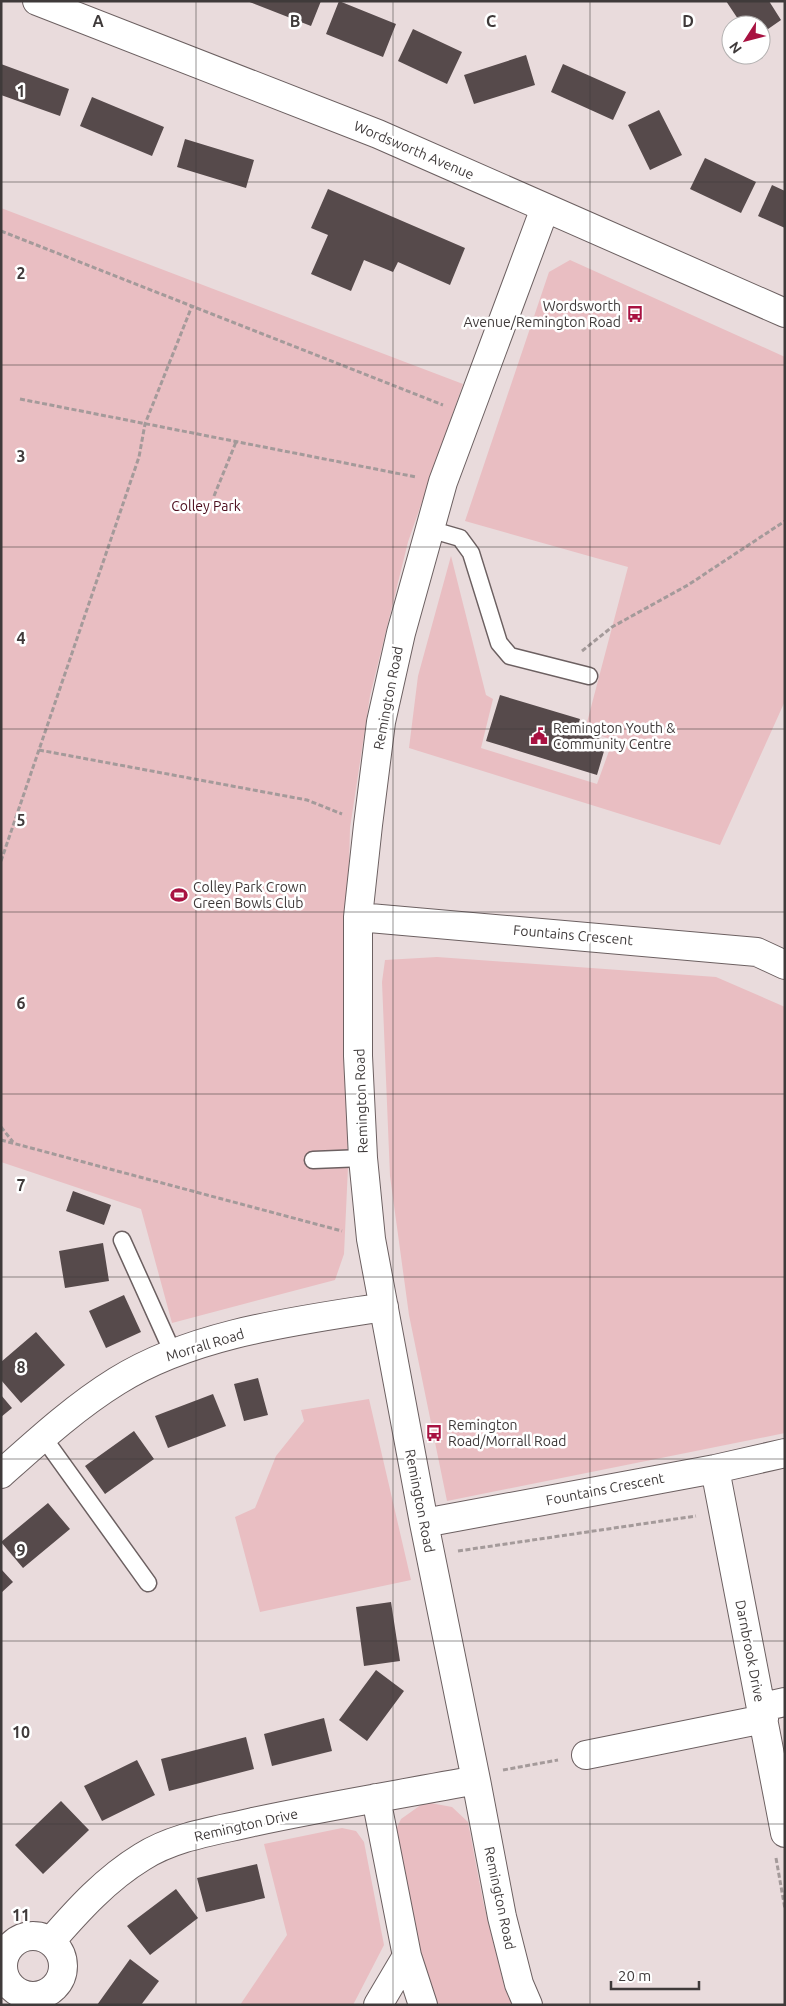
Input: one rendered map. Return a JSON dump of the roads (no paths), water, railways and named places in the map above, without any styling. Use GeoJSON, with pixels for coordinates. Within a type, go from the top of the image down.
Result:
{"type":"FeatureCollection","features":[{"type":"Feature","properties":{"kind":"street","name":"Wordsworth Avenue"},"geometry":{"type":"LineString","coordinates":[[37,1],[378,134],[785,313]]}},
{"type":"Feature","properties":{"kind":"street","name":"Remington Road"},"geometry":{"type":"LineString","coordinates":[[528,2005],[519,1984],[502,1917],[476,1777],[424,1523],[372,1239],[363,1158],[358,1056],[358,917],[381,722],[401,633],[443,482],[545,208]]}},
{"type":"Feature","properties":{"kind":"street","name":"Fountains Crescent"},"geometry":{"type":"LineString","coordinates":[[358,917],[757,952],[785,965]]}},
{"type":"Feature","properties":{"kind":"street","name":"Morrall Road"},"geometry":{"type":"LineString","coordinates":[[1,1474],[43,1437],[118,1380],[173,1353],[238,1334],[301,1320],[384,1307]]}},
{"type":"Feature","properties":{"kind":"street","name":"Fountains Crescent"},"geometry":{"type":"LineString","coordinates":[[424,1523],[715,1469],[785,1453]]}},
{"type":"Feature","properties":{"kind":"street","name":"Darnbrook Drive"},"geometry":{"type":"LineString","coordinates":[[715,1469],[770,1709],[780,1843]]}},
{"type":"Feature","properties":{"kind":"street"},"geometry":{"type":"LineString","coordinates":[[586,1754],[770,1709]]}},
{"type":"Feature","properties":{"kind":"street","name":"Remington Drive"},"geometry":{"type":"LineString","coordinates":[[51,1941],[81,1906],[112,1878],[143,1856],[176,1840],[291,1814],[476,1777]]}},
{"type":"Feature","properties":{"kind":"street"},"geometry":{"type":"LineString","coordinates":[[376,1798],[407,1956],[423,2005]]}},
{"type":"Feature","properties":{"kind":"street"},"geometry":{"type":"LineString","coordinates":[[378,2005],[407,1956]]}},
{"type":"Feature","properties":{"kind":"lane"},"geometry":{"type":"LineString","coordinates":[[429,529],[460,538],[471,553],[499,643],[510,656],[589,676]]}},
{"type":"Feature","properties":{"kind":"lane"},"geometry":{"type":"LineString","coordinates":[[313,1160],[363,1158]]}},
{"type":"Feature","properties":{"kind":"lane"},"geometry":{"type":"LineString","coordinates":[[122,1240],[173,1353]]}},
{"type":"Feature","properties":{"kind":"lane"},"geometry":{"type":"LineString","coordinates":[[43,1437],[148,1583]]}},
{"type":"Feature","properties":{"kind":"place","name":"Wordsworth Avenue/Remington Road"},"geometry":{"type":"Point","coordinates":[635,314]}},
{"type":"Feature","properties":{"kind":"place","name":"Remington Youth & Community Centre"},"geometry":{"type":"Point","coordinates":[539,736]}},
{"type":"Feature","properties":{"kind":"place","name":"Colley Park Crown Green Bowls Club"},"geometry":{"type":"Point","coordinates":[179,895]}},
{"type":"Feature","properties":{"kind":"place","name":"Remington Road/Morrall Road"},"geometry":{"type":"Point","coordinates":[434,1433]}},
{"type":"Feature","properties":{"kind":"park label","name":"Colley Park"},"geometry":{"type":"Point","coordinates":[206,506]}}]}
